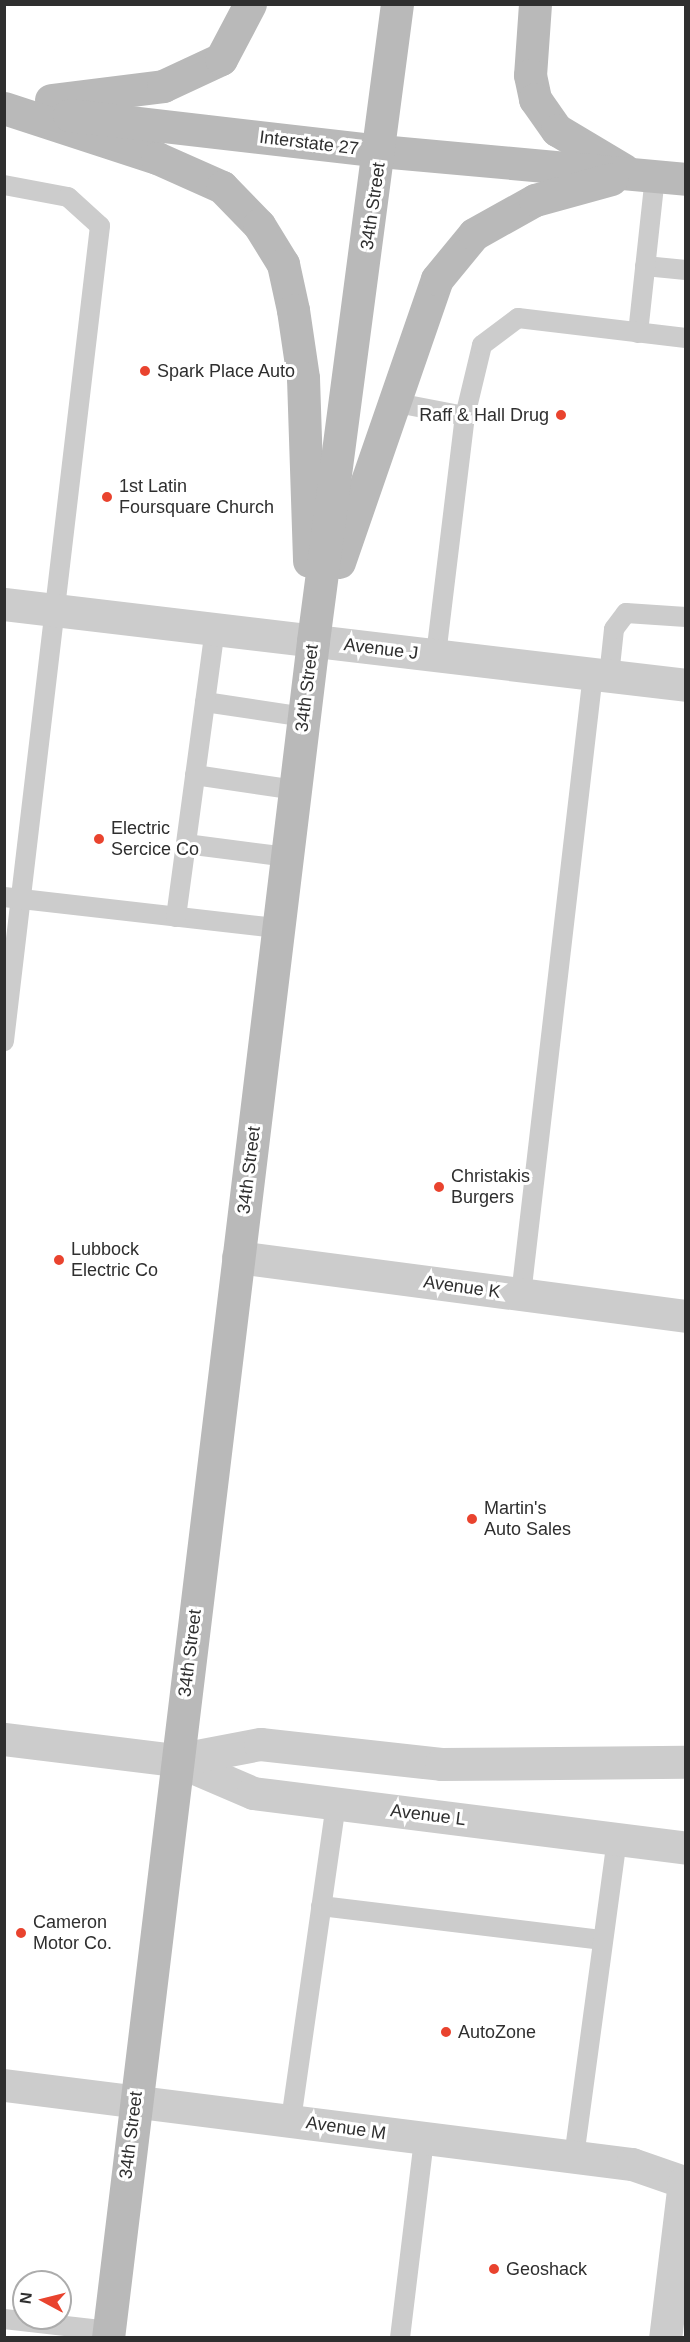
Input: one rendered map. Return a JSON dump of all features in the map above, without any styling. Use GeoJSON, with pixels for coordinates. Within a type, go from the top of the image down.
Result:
{"type":"FeatureCollection","features":[{"type":"Feature","properties":{"kind":"main road"},"geometry":{"type":"LineString","coordinates":[[4,107],[163,86],[221,59],[250,4]]}},
{"type":"Feature","properties":{"kind":"main road","name":"34th Street"},"geometry":{"type":"LineString","coordinates":[[108,2334],[286,858],[313,641],[380,152],[397,4]]}},
{"type":"Feature","properties":{"kind":"main road"},"geometry":{"type":"LineString","coordinates":[[535,4],[530,75],[535,99],[557,130],[657,177]]}},
{"type":"Feature","properties":{"kind":"main road"},"geometry":{"type":"LineString","coordinates":[[4,107],[157,158],[222,187],[259,225],[283,264],[303,378],[313,641]]}},
{"type":"Feature","properties":{"kind":"main road","name":"Interstate 27"},"geometry":{"type":"LineString","coordinates":[[4,107],[380,152],[657,177]]}},
{"type":"Feature","properties":{"kind":"main road"},"geometry":{"type":"LineString","coordinates":[[313,641],[392,402],[437,279],[474,234],[535,200],[657,177]]}},
{"type":"Feature","properties":{"kind":"street","name":"Avenue J"},"geometry":{"type":"LineString","coordinates":[[4,604],[686,685]]}},
{"type":"Feature","properties":{"kind":"street","name":"Avenue K"},"geometry":{"type":"LineString","coordinates":[[238,1257],[686,1316]]}},
{"type":"Feature","properties":{"kind":"street","name":"Avenue L"},"geometry":{"type":"LineString","coordinates":[[4,1739],[176,1760],[253,1793],[686,1848]]}},
{"type":"Feature","properties":{"kind":"street","name":"Avenue L"},"geometry":{"type":"LineString","coordinates":[[176,1760],[260,1744],[441,1764],[686,1762]]}},
{"type":"Feature","properties":{"kind":"street","name":"Avenue M"},"geometry":{"type":"LineString","coordinates":[[4,2085],[633,2164],[685,2179]]}},
{"type":"Feature","properties":{"kind":"street"},"geometry":{"type":"LineString","coordinates":[[665,2337],[685,2179]]}},
{"type":"Feature","properties":{"kind":"lane"},"geometry":{"type":"LineString","coordinates":[[638,333],[657,177]]}},
{"type":"Feature","properties":{"kind":"lane"},"geometry":{"type":"LineString","coordinates":[[4,185],[68,197],[100,226],[58,611],[14,898],[4,1041]]}},
{"type":"Feature","properties":{"kind":"lane"},"geometry":{"type":"LineString","coordinates":[[645,266],[686,270]]}},
{"type":"Feature","properties":{"kind":"lane"},"geometry":{"type":"LineString","coordinates":[[436,655],[465,416],[482,345],[518,318],[686,338]]}},
{"type":"Feature","properties":{"kind":"lane"},"geometry":{"type":"LineString","coordinates":[[392,402],[465,416]]}},
{"type":"Feature","properties":{"kind":"lane"},"geometry":{"type":"LineString","coordinates":[[521,1295],[601,675],[614,629],[626,613],[686,617]]}},
{"type":"Feature","properties":{"kind":"lane"},"geometry":{"type":"LineString","coordinates":[[176,917],[215,629]]}},
{"type":"Feature","properties":{"kind":"lane"},"geometry":{"type":"LineString","coordinates":[[205,702],[304,717]]}},
{"type":"Feature","properties":{"kind":"lane"},"geometry":{"type":"LineString","coordinates":[[195,775],[295,790]]}},
{"type":"Feature","properties":{"kind":"lane"},"geometry":{"type":"LineString","coordinates":[[186,844],[286,858]]}},
{"type":"Feature","properties":{"kind":"lane"},"geometry":{"type":"LineString","coordinates":[[14,898],[278,928]]}},
{"type":"Feature","properties":{"kind":"lane"},"geometry":{"type":"LineString","coordinates":[[291,2120],[336,1803]]}},
{"type":"Feature","properties":{"kind":"lane"},"geometry":{"type":"LineString","coordinates":[[574,2157],[617,1839]]}},
{"type":"Feature","properties":{"kind":"lane"},"geometry":{"type":"LineString","coordinates":[[321,1906],[603,1940]]}},
{"type":"Feature","properties":{"kind":"lane"},"geometry":{"type":"LineString","coordinates":[[400,2337],[424,2139]]}},
{"type":"Feature","properties":{"kind":"lane"},"geometry":{"type":"LineString","coordinates":[[4,2319],[108,2334]]}},
{"type":"Feature","properties":{"kind":"place","name":"Spark Place Auto"},"geometry":{"type":"Point","coordinates":[145,371]}},
{"type":"Feature","properties":{"kind":"place","name":"Raff & Hall Drug"},"geometry":{"type":"Point","coordinates":[561,415]}},
{"type":"Feature","properties":{"kind":"place","name":"1st Latin Foursquare Church"},"geometry":{"type":"Point","coordinates":[107,497]}},
{"type":"Feature","properties":{"kind":"place","name":"Electric Sercice Co"},"geometry":{"type":"Point","coordinates":[99,839]}},
{"type":"Feature","properties":{"kind":"place","name":"Christakis Burgers"},"geometry":{"type":"Point","coordinates":[439,1187]}},
{"type":"Feature","properties":{"kind":"place","name":"Lubbock Electric Co"},"geometry":{"type":"Point","coordinates":[59,1260]}},
{"type":"Feature","properties":{"kind":"place","name":"Martin's Auto Sales"},"geometry":{"type":"Point","coordinates":[472,1519]}},
{"type":"Feature","properties":{"kind":"place","name":"Cameron Motor Co."},"geometry":{"type":"Point","coordinates":[21,1933]}},
{"type":"Feature","properties":{"kind":"place","name":"AutoZone"},"geometry":{"type":"Point","coordinates":[446,2032]}},
{"type":"Feature","properties":{"kind":"place","name":"Geoshack"},"geometry":{"type":"Point","coordinates":[494,2269]}}]}
